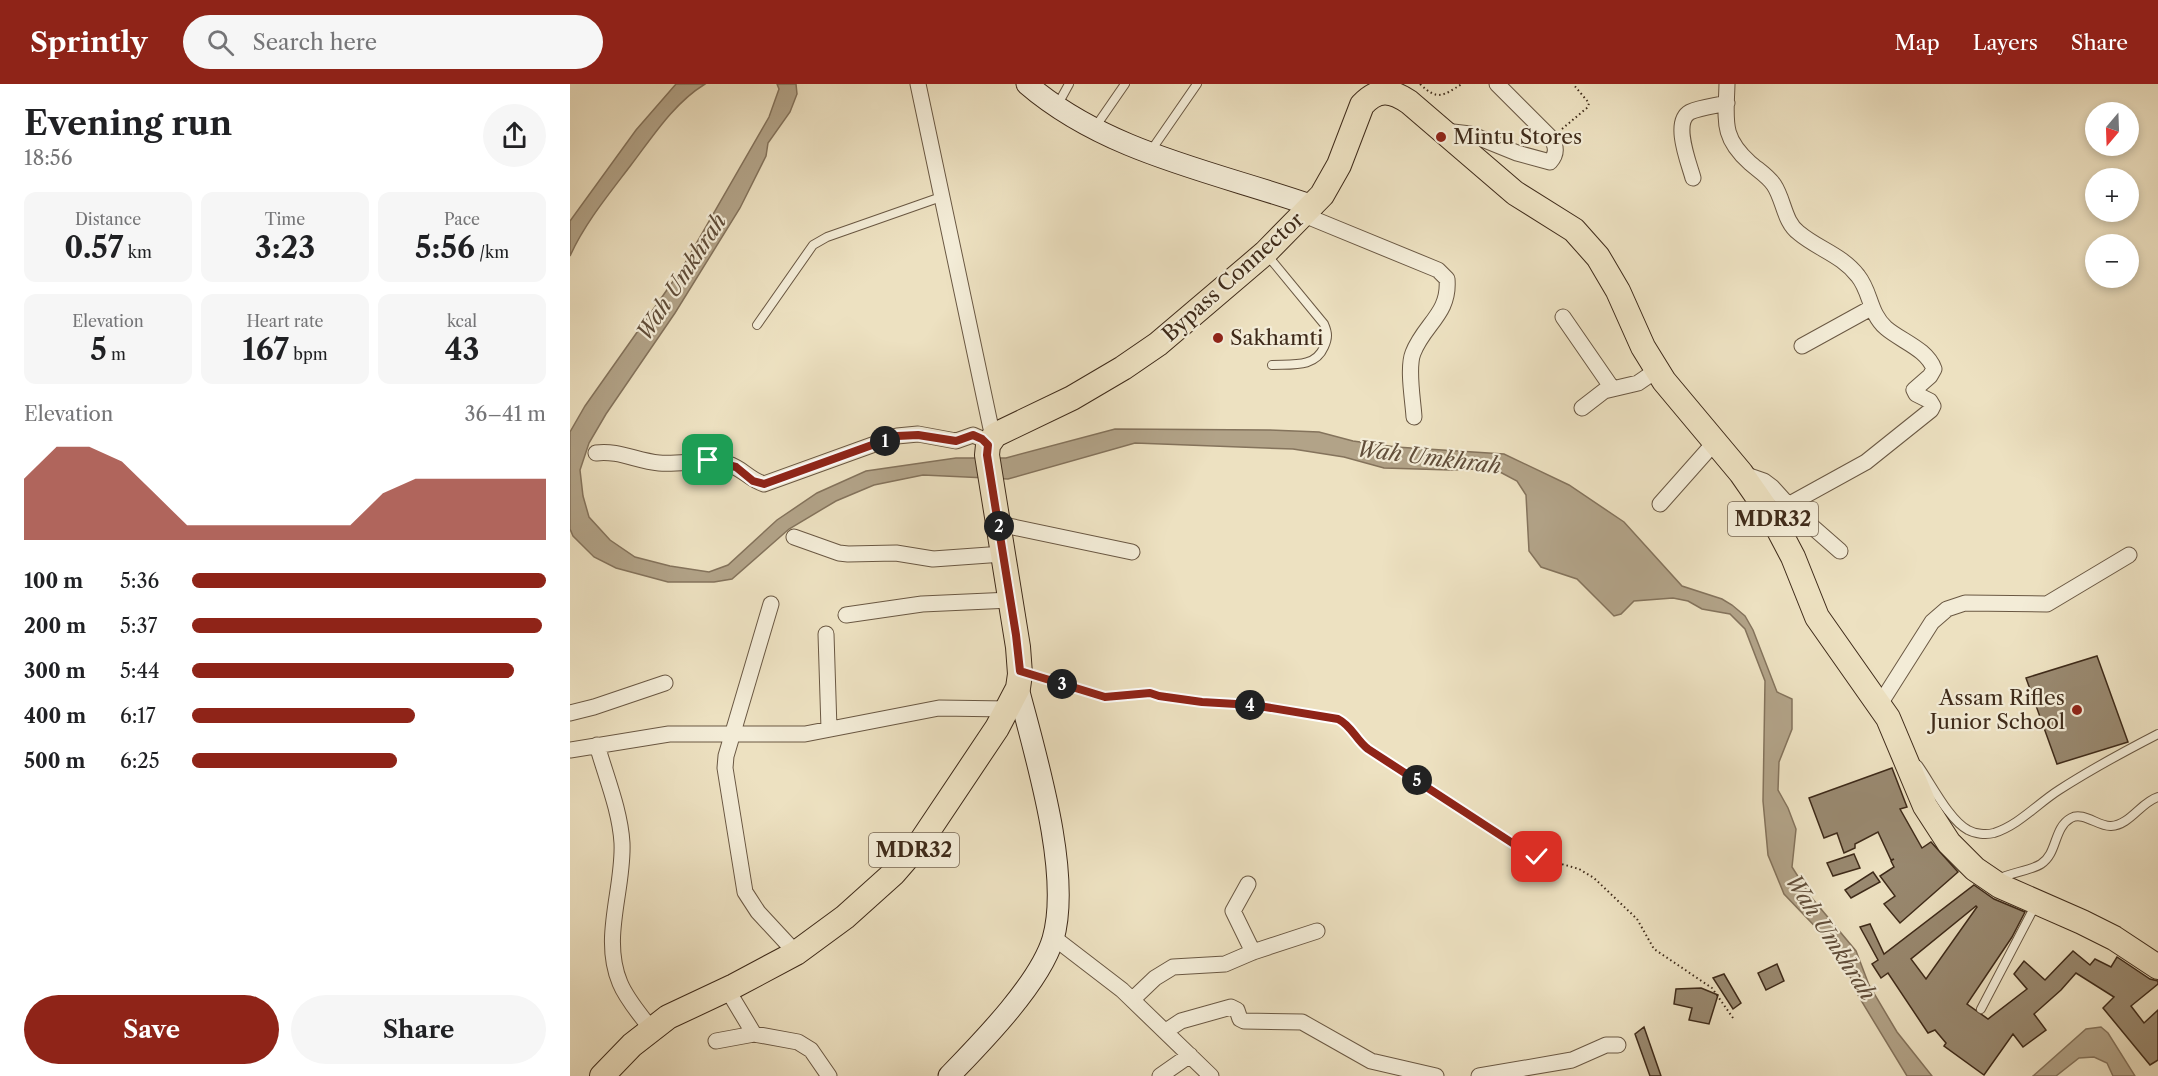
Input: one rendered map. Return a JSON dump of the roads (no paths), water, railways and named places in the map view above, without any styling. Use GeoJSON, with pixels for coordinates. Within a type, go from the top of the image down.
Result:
{"type":"FeatureCollection","features":[{"type":"Feature","properties":{"kind":"main road","name":"Bypass Connector"},"geometry":{"type":"LineString","coordinates":[[989,446],[1004,430],[1072,398],[1158,344],[1265,254],[1308,210],[1332,178],[1360,111],[1378,92],[1392,93],[1409,102],[1445,131],[1515,193],[1564,222],[1586,242],[1610,276],[1643,347],[1657,370],[1741,473],[1773,519],[1817,616],[1880,704],[1898,737],[1919,795],[1932,820],[1954,848],[1975,869],[1994,881],[2114,938],[2158,967]]}},
{"type":"Feature","properties":{"kind":"main road"},"geometry":{"type":"LineString","coordinates":[[989,446],[1011,600],[1015,689]]}},
{"type":"Feature","properties":{"kind":"main road","name":"MDR32"},"geometry":{"type":"LineString","coordinates":[[602,1076],[651,1029],[668,1017],[796,953],[845,917],[906,859],[940,814],[1015,689]]}},
{"type":"Feature","properties":{"kind":"street"},"geometry":{"type":"LineString","coordinates":[[918,84],[989,446]]}},
{"type":"Feature","properties":{"kind":"street"},"geometry":{"type":"LineString","coordinates":[[1027,84],[1056,107],[1093,130],[1308,210],[1438,270],[1447,279],[1448,290],[1444,307],[1412,356],[1414,417]]}},
{"type":"Feature","properties":{"kind":"street"},"geometry":{"type":"LineString","coordinates":[[1445,131],[1470,134],[1545,163],[1550,162],[1556,154],[1551,138],[1497,84]]}},
{"type":"Feature","properties":{"kind":"street"},"geometry":{"type":"LineString","coordinates":[[1727,84],[1727,126],[1732,145],[1772,182],[1790,223],[1797,232],[1838,256],[1860,278],[1871,308],[1886,328],[1931,361],[1934,369],[1930,376],[1914,390],[1916,394],[1930,401],[1933,406],[1931,410],[1866,462],[1788,505]]}},
{"type":"Feature","properties":{"kind":"street"},"geometry":{"type":"LineString","coordinates":[[1693,178],[1683,141],[1681,128],[1683,119],[1688,113],[1726,103]]}},
{"type":"Feature","properties":{"kind":"street"},"geometry":{"type":"LineString","coordinates":[[1802,346],[1871,308]]}},
{"type":"Feature","properties":{"kind":"street"},"geometry":{"type":"LineString","coordinates":[[1563,317],[1612,388]]}},
{"type":"Feature","properties":{"kind":"street"},"geometry":{"type":"LineString","coordinates":[[1582,408],[1604,391],[1638,383],[1657,370]]}},
{"type":"Feature","properties":{"kind":"street"},"geometry":{"type":"LineString","coordinates":[[596,453],[610,451],[662,463],[708,460],[736,467],[753,481],[764,484],[897,436],[918,435],[956,441],[973,435],[982,439],[989,446]]}},
{"type":"Feature","properties":{"kind":"street"},"geometry":{"type":"LineString","coordinates":[[1660,504],[1715,442]]}},
{"type":"Feature","properties":{"kind":"street"},"geometry":{"type":"LineString","coordinates":[[1741,473],[1764,481],[1772,487],[1788,505],[1840,551]]}},
{"type":"Feature","properties":{"kind":"street"},"geometry":{"type":"LineString","coordinates":[[999,524],[1132,552]]}},
{"type":"Feature","properties":{"kind":"street"},"geometry":{"type":"LineString","coordinates":[[794,537],[848,554],[896,553],[933,559],[1003,554]]}},
{"type":"Feature","properties":{"kind":"street"},"geometry":{"type":"LineString","coordinates":[[1880,704],[1932,622],[1947,609],[1965,603],[2047,604],[2129,555]]}},
{"type":"Feature","properties":{"kind":"street"},"geometry":{"type":"LineString","coordinates":[[846,615],[922,604],[1011,600]]}},
{"type":"Feature","properties":{"kind":"street"},"geometry":{"type":"LineString","coordinates":[[771,604],[732,733],[725,768],[745,892],[758,912],[796,953]]}},
{"type":"Feature","properties":{"kind":"street"},"geometry":{"type":"LineString","coordinates":[[826,634],[829,729]]}},
{"type":"Feature","properties":{"kind":"street"},"geometry":{"type":"LineString","coordinates":[[570,713],[665,683]]}},
{"type":"Feature","properties":{"kind":"street"},"geometry":{"type":"LineString","coordinates":[[570,750],[669,734],[784,735],[829,729],[926,709],[954,706],[1015,689],[1054,848],[1058,903],[1053,938],[1042,963],[1024,988],[985,1039],[949,1076]]}},
{"type":"Feature","properties":{"kind":"street"},"geometry":{"type":"LineString","coordinates":[[597,745],[618,819],[621,840],[622,872],[612,930],[616,969],[624,992],[651,1029]]}},
{"type":"Feature","properties":{"kind":"street"},"geometry":{"type":"LineString","coordinates":[[1248,884],[1233,911],[1253,952]]}},
{"type":"Feature","properties":{"kind":"street"},"geometry":{"type":"LineString","coordinates":[[1133,999],[1155,978],[1173,967],[1214,966],[1317,931]]}},
{"type":"Feature","properties":{"kind":"street"},"geometry":{"type":"LineString","coordinates":[[1053,938],[1096,968],[1133,999],[1211,1076]]}},
{"type":"Feature","properties":{"kind":"street"},"geometry":{"type":"LineString","coordinates":[[728,989],[754,1034]]}},
{"type":"Feature","properties":{"kind":"street"},"geometry":{"type":"LineString","coordinates":[[1166,1031],[1180,1021],[1231,1007],[1237,1010],[1239,1017],[1244,1021],[1302,1022],[1371,1061],[1436,1076]]}},
{"type":"Feature","properties":{"kind":"street"},"geometry":{"type":"LineString","coordinates":[[716,1041],[754,1034],[806,1045],[829,1076]]}},
{"type":"Feature","properties":{"kind":"street"},"geometry":{"type":"LineString","coordinates":[[1479,1076],[1572,1060],[1606,1045],[1618,1045]]}},
{"type":"Feature","properties":{"kind":"street"},"geometry":{"type":"LineString","coordinates":[[1160,1076],[1190,1055]]}},
{"type":"Feature","properties":{"kind":"lane"},"geometry":{"type":"LineString","coordinates":[[1056,107],[1068,84]]}},
{"type":"Feature","properties":{"kind":"lane"},"geometry":{"type":"LineString","coordinates":[[1093,130],[1125,84]]}},
{"type":"Feature","properties":{"kind":"lane"},"geometry":{"type":"LineString","coordinates":[[1150,153],[1197,84]]}},
{"type":"Feature","properties":{"kind":"lane"},"geometry":{"type":"LineString","coordinates":[[757,326],[813,245],[827,237],[941,197]]}},
{"type":"Feature","properties":{"kind":"lane"},"geometry":{"type":"LineString","coordinates":[[1265,254],[1328,331],[1328,339],[1316,359],[1310,362],[1272,365]]}},
{"type":"Feature","properties":{"kind":"lane"},"geometry":{"type":"LineString","coordinates":[[1898,737],[1955,819],[1967,830],[1981,834],[1993,834],[2013,824],[2060,789],[2158,734]]}},
{"type":"Feature","properties":{"kind":"lane"},"geometry":{"type":"LineString","coordinates":[[1994,881],[2012,872],[2041,864],[2049,856],[2059,830],[2069,819],[2075,816],[2113,826],[2120,824],[2158,797]]}},
{"type":"Feature","properties":{"kind":"lane"},"geometry":{"type":"LineString","coordinates":[[1981,1009],[2037,903]]}},
{"type":"Feature","properties":{"kind":"water"},"geometry":{"type":"Polygon","coordinates":[[[676,84],[705,84],[683,101],[656,132],[598,209],[570,256],[570,221],[636,130],[676,84]]]}},
{"type":"Feature","properties":{"kind":"water","name":"Wah Umkhrah"},"geometry":{"type":"Polygon","coordinates":[[[777,84],[796,84],[797,94],[790,112],[768,143],[766,156],[740,208],[675,313],[606,414],[589,443],[580,470],[583,496],[589,517],[610,540],[635,557],[670,566],[709,572],[728,565],[777,520],[817,493],[866,471],[956,458],[1006,458],[1115,429],[1319,432],[1353,441],[1396,447],[1504,454],[1569,485],[1624,522],[1682,586],[1722,599],[1745,616],[1753,630],[1777,692],[1792,699],[1792,729],[1779,762],[1778,790],[1796,829],[1792,867],[1811,897],[1856,951],[1869,985],[1897,1032],[1932,1076],[1907,1076],[1859,997],[1848,972],[1828,940],[1784,894],[1768,855],[1763,801],[1765,681],[1745,629],[1730,614],[1702,609],[1688,601],[1673,598],[1634,601],[1621,614],[1614,616],[1577,579],[1541,567],[1529,551],[1526,495],[1517,481],[1500,472],[1479,469],[1384,468],[1344,457],[1293,449],[1135,443],[1008,479],[923,475],[874,485],[836,501],[789,529],[732,579],[714,582],[668,582],[616,568],[594,557],[573,536],[570,529],[570,432],[585,406],[681,270],[769,117],[779,89],[777,84]]]}},
{"type":"Feature","properties":{"kind":"water"},"geometry":{"type":"Polygon","coordinates":[[[2101,1027],[2108,1033],[2135,1076],[2113,1076],[2107,1063],[2094,1057],[2079,1058],[2056,1076],[2033,1076],[2086,1029],[2101,1027]]]}},
{"type":"Feature","properties":{"kind":"place","name":"Mintu Stores"},"geometry":{"type":"Point","coordinates":[1441,137]}},
{"type":"Feature","properties":{"kind":"place","name":"Sakhamti"},"geometry":{"type":"Point","coordinates":[1218,338]}},
{"type":"Feature","properties":{"kind":"place","name":"Assam Rifles Junior School"},"geometry":{"type":"Point","coordinates":[2077,710]}}]}
